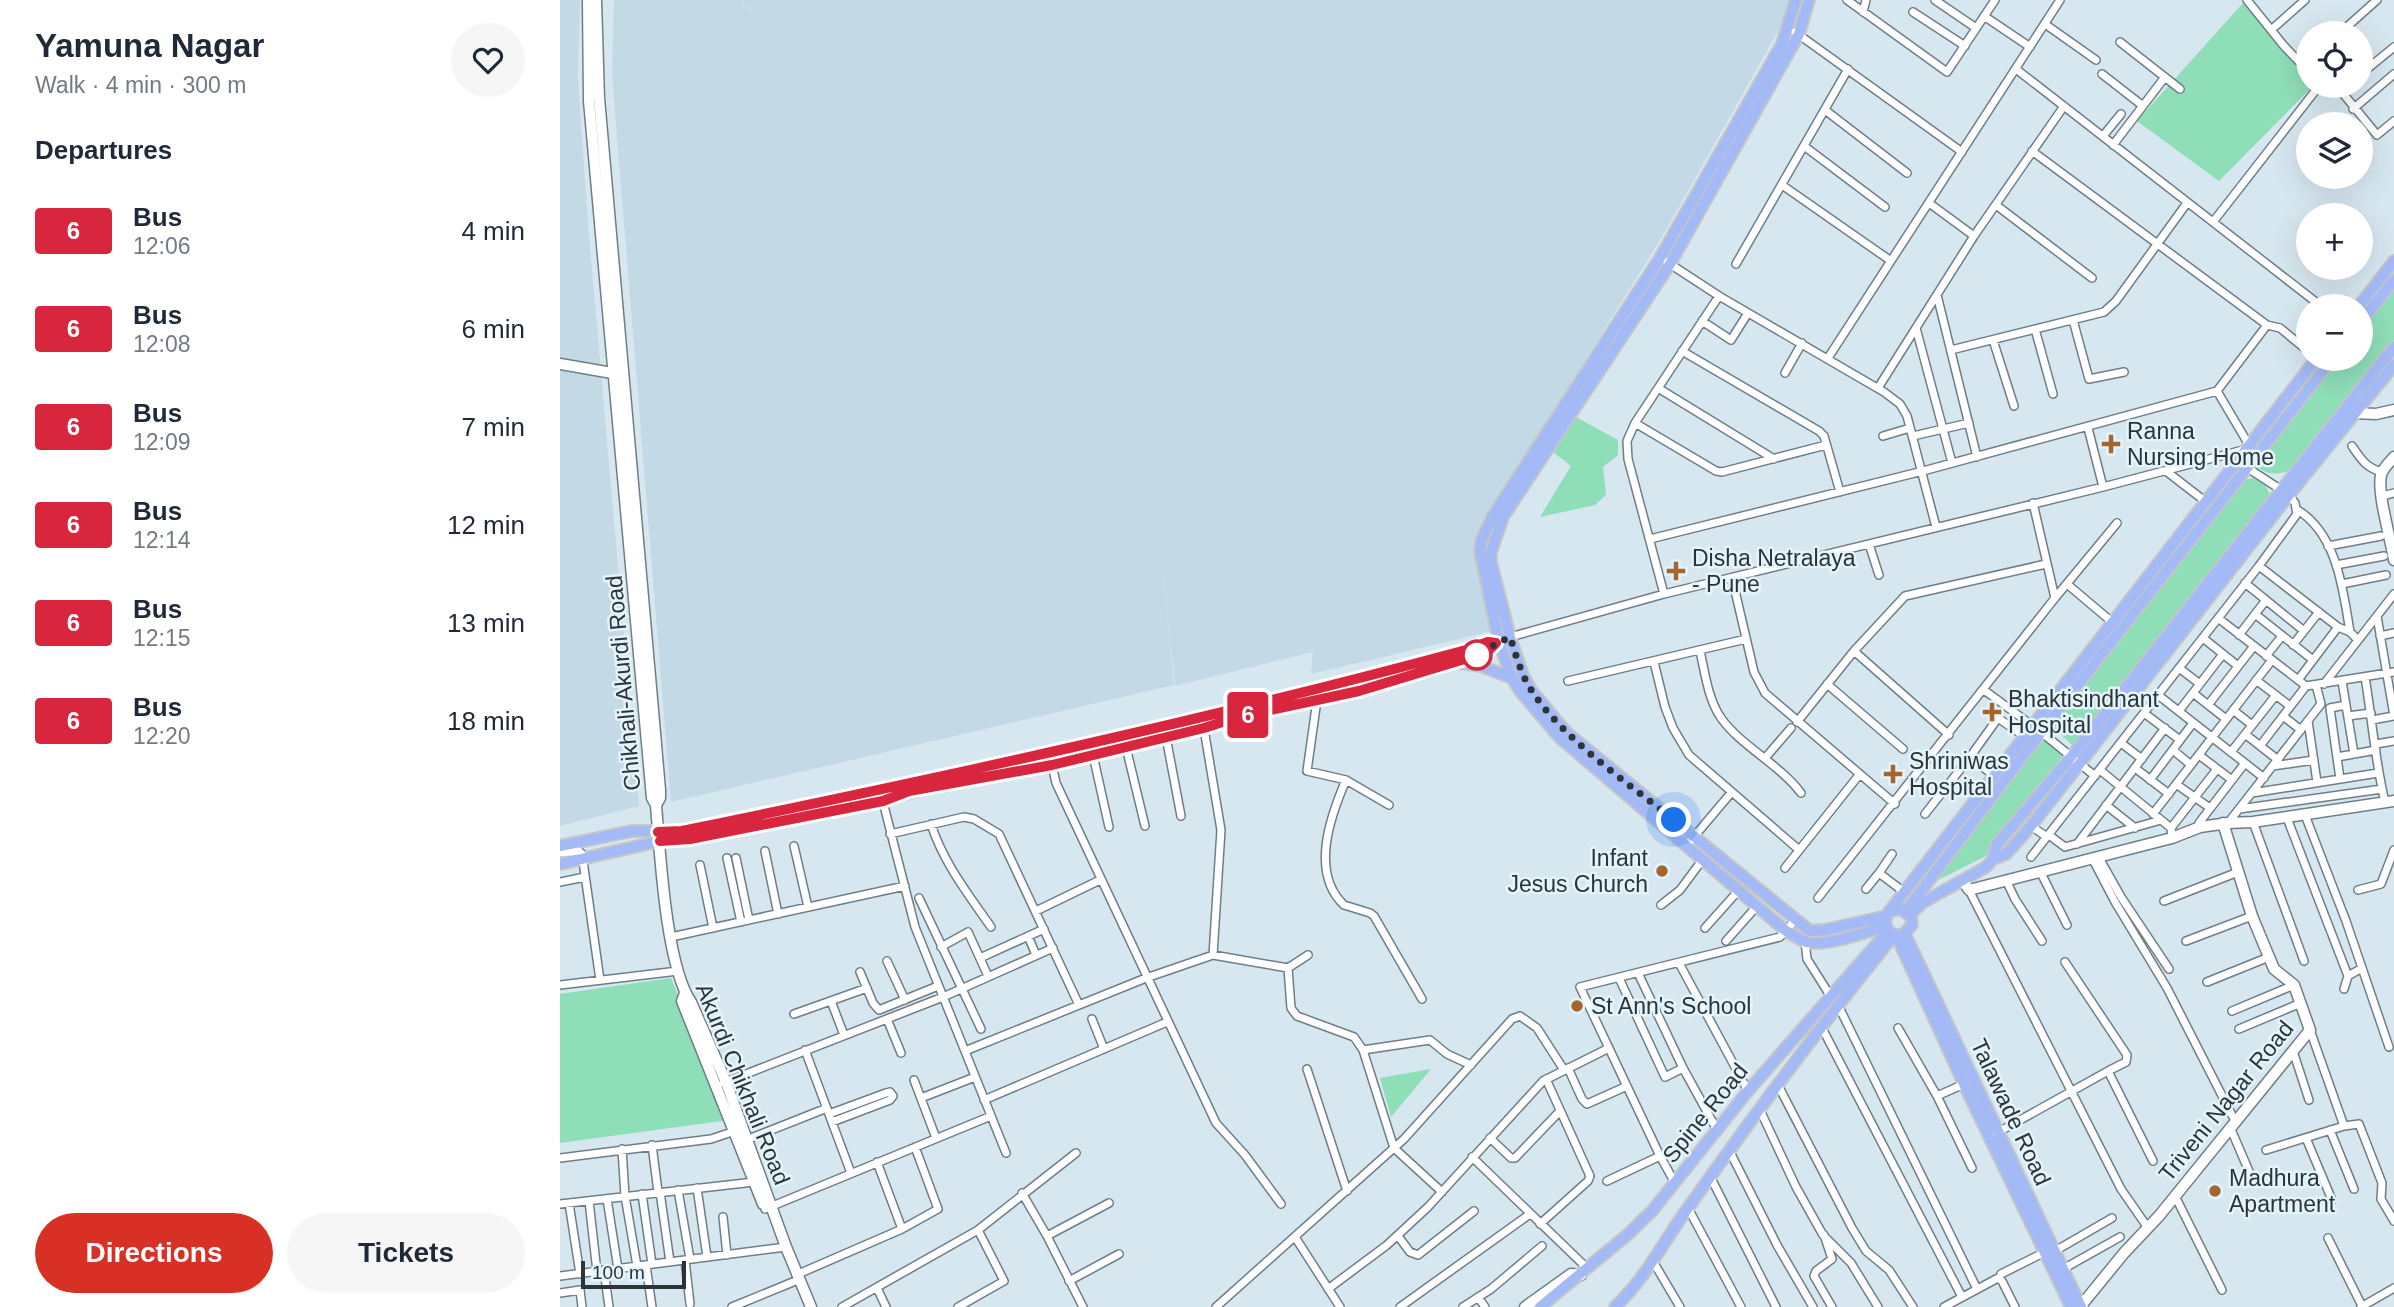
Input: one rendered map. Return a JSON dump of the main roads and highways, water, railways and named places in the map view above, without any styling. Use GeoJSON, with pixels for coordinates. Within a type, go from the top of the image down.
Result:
{"type":"FeatureCollection","features":[{"type":"Feature","properties":{"kind":"main road","name":"Chikhali-Akurdi Road"},"geometry":{"type":"LineString","coordinates":[[588,0],[618,374],[660,790],[660,799],[656,805],[659,836]]}},
{"type":"Feature","properties":{"kind":"main road","name":"Chikhali-Akurdi Road"},"geometry":{"type":"LineString","coordinates":[[593,75],[596,0]]}},
{"type":"Feature","properties":{"kind":"main road"},"geometry":{"type":"LineString","coordinates":[[1793,32],[1796,0]]}},
{"type":"Feature","properties":{"kind":"main road"},"geometry":{"type":"LineString","coordinates":[[1808,936],[1794,920],[1559,737],[1512,678],[1483,573],[1480,551],[1482,539],[1530,456],[1665,261],[1782,44],[1793,32],[1809,0]]}},
{"type":"Feature","properties":{"kind":"main road"},"geometry":{"type":"LineString","coordinates":[[2368,294],[2394,261]]}},
{"type":"Feature","properties":{"kind":"main road"},"geometry":{"type":"LineString","coordinates":[[2373,307],[2394,280]]}},
{"type":"Feature","properties":{"kind":"main road"},"geometry":{"type":"LineString","coordinates":[[1966,886],[1993,859],[2006,855],[2031,826],[2076,761],[2394,347]]}},
{"type":"Feature","properties":{"kind":"main road"},"geometry":{"type":"LineString","coordinates":[[560,364],[618,374]]}},
{"type":"Feature","properties":{"kind":"main road"},"geometry":{"type":"LineString","coordinates":[[2285,492],[2394,365]]}},
{"type":"Feature","properties":{"kind":"main road"},"geometry":{"type":"LineString","coordinates":[[2037,729],[2242,464],[2307,371]]}},
{"type":"Feature","properties":{"kind":"main road"},"geometry":{"type":"LineString","coordinates":[[2250,450],[2321,371]]}},
{"type":"Feature","properties":{"kind":"main road"},"geometry":{"type":"LineString","coordinates":[[2355,413],[2376,414],[2394,410]]}},
{"type":"Feature","properties":{"kind":"main road"},"geometry":{"type":"LineString","coordinates":[[2392,558],[2391,526],[2382,496],[2382,472],[2394,457]]}},
{"type":"Feature","properties":{"kind":"main road"},"geometry":{"type":"LineString","coordinates":[[1908,913],[2112,622],[2206,502],[2242,464]]}},
{"type":"Feature","properties":{"kind":"main road"},"geometry":{"type":"LineString","coordinates":[[882,796],[1049,753],[1166,737],[1238,717],[1359,691],[1457,662],[1489,650],[1502,641]]}},
{"type":"Feature","properties":{"kind":"main road"},"geometry":{"type":"LineString","coordinates":[[560,864],[682,831],[1052,765],[1093,755],[1124,741],[1202,716],[1327,688],[1488,642],[1502,641]]}},
{"type":"Feature","properties":{"kind":"main road"},"geometry":{"type":"LineString","coordinates":[[1502,641],[1531,690],[1567,733],[1691,841],[1703,859],[1786,931],[1827,942],[1912,925],[1908,913],[1900,909],[1892,927]]}},
{"type":"Feature","properties":{"kind":"main road"},"geometry":{"type":"LineString","coordinates":[[1457,662],[1481,666],[1512,678]]}},
{"type":"Feature","properties":{"kind":"main road","name":"Spine Road"},"geometry":{"type":"LineString","coordinates":[[1540,1307],[1635,1228],[1675,1183],[1748,1091],[1865,965],[1892,927],[1905,892],[2024,736],[2037,729]]}},
{"type":"Feature","properties":{"kind":"main road"},"geometry":{"type":"LineString","coordinates":[[1993,859],[1997,844],[2076,761]]}},
{"type":"Feature","properties":{"kind":"main road"},"geometry":{"type":"LineString","coordinates":[[1908,913],[1922,903],[1966,886],[2006,880],[2095,857],[2171,833],[2390,801]]}},
{"type":"Feature","properties":{"kind":"main road","name":"Triveni Nagar Road"},"geometry":{"type":"LineString","coordinates":[[2078,1307],[2175,1196],[2310,1030],[2294,985],[2274,970],[2252,916],[2225,823]]}},
{"type":"Feature","properties":{"kind":"main road"},"geometry":{"type":"LineString","coordinates":[[560,846],[632,831],[659,836]]}},
{"type":"Feature","properties":{"kind":"main road","name":"Akurdi Chikhali Road"},"geometry":{"type":"LineString","coordinates":[[659,836],[671,937],[685,993],[682,1000],[738,1130],[746,1140],[768,1207]]}},
{"type":"Feature","properties":{"kind":"main road","name":"Talawade Road"},"geometry":{"type":"LineString","coordinates":[[1892,927],[1964,1084],[1993,1134]]}},
{"type":"Feature","properties":{"kind":"main road","name":"Talawade Road"},"geometry":{"type":"LineString","coordinates":[[1892,927],[2078,1307]]}},
{"type":"Feature","properties":{"kind":"main road","name":"Spine Road"},"geometry":{"type":"LineString","coordinates":[[1619,1306],[1654,1263],[1688,1208],[1821,1026],[1834,1001]]}},
{"type":"Feature","properties":{"kind":"main road"},"geometry":{"type":"LineString","coordinates":[[738,1130],[754,1182],[768,1207],[804,1307]]}},
{"type":"Feature","properties":{"kind":"main road","name":"Talawade Road"},"geometry":{"type":"LineString","coordinates":[[2050,1252],[2063,1269],[2078,1307]]}},
{"type":"Feature","properties":{"kind":"main road"},"geometry":{"type":"LineString","coordinates":[[1525,1307],[1571,1274],[1584,1272]]}},
{"type":"Feature","properties":{"kind":"main road"},"geometry":{"type":"LineString","coordinates":[[794,1278],[811,1307]]}},
{"type":"Feature","properties":{"kind":"place","name":"Ranna Nursing Home"},"geometry":{"type":"Point","coordinates":[2111,444]}},
{"type":"Feature","properties":{"kind":"place","name":"Disha Netralaya - Pune"},"geometry":{"type":"Point","coordinates":[1676,571]}},
{"type":"Feature","properties":{"kind":"place","name":"Bhaktisindhant Hospital"},"geometry":{"type":"Point","coordinates":[1992,712]}},
{"type":"Feature","properties":{"kind":"place","name":"Shriniwas Hospital"},"geometry":{"type":"Point","coordinates":[1893,774]}},
{"type":"Feature","properties":{"kind":"place","name":"Infant Jesus Church"},"geometry":{"type":"Point","coordinates":[1662,871]}},
{"type":"Feature","properties":{"kind":"place","name":"St Ann's School"},"geometry":{"type":"Point","coordinates":[1577,1006]}},
{"type":"Feature","properties":{"kind":"place","name":"Madhura Apartment"},"geometry":{"type":"Point","coordinates":[2215,1191]}}]}
